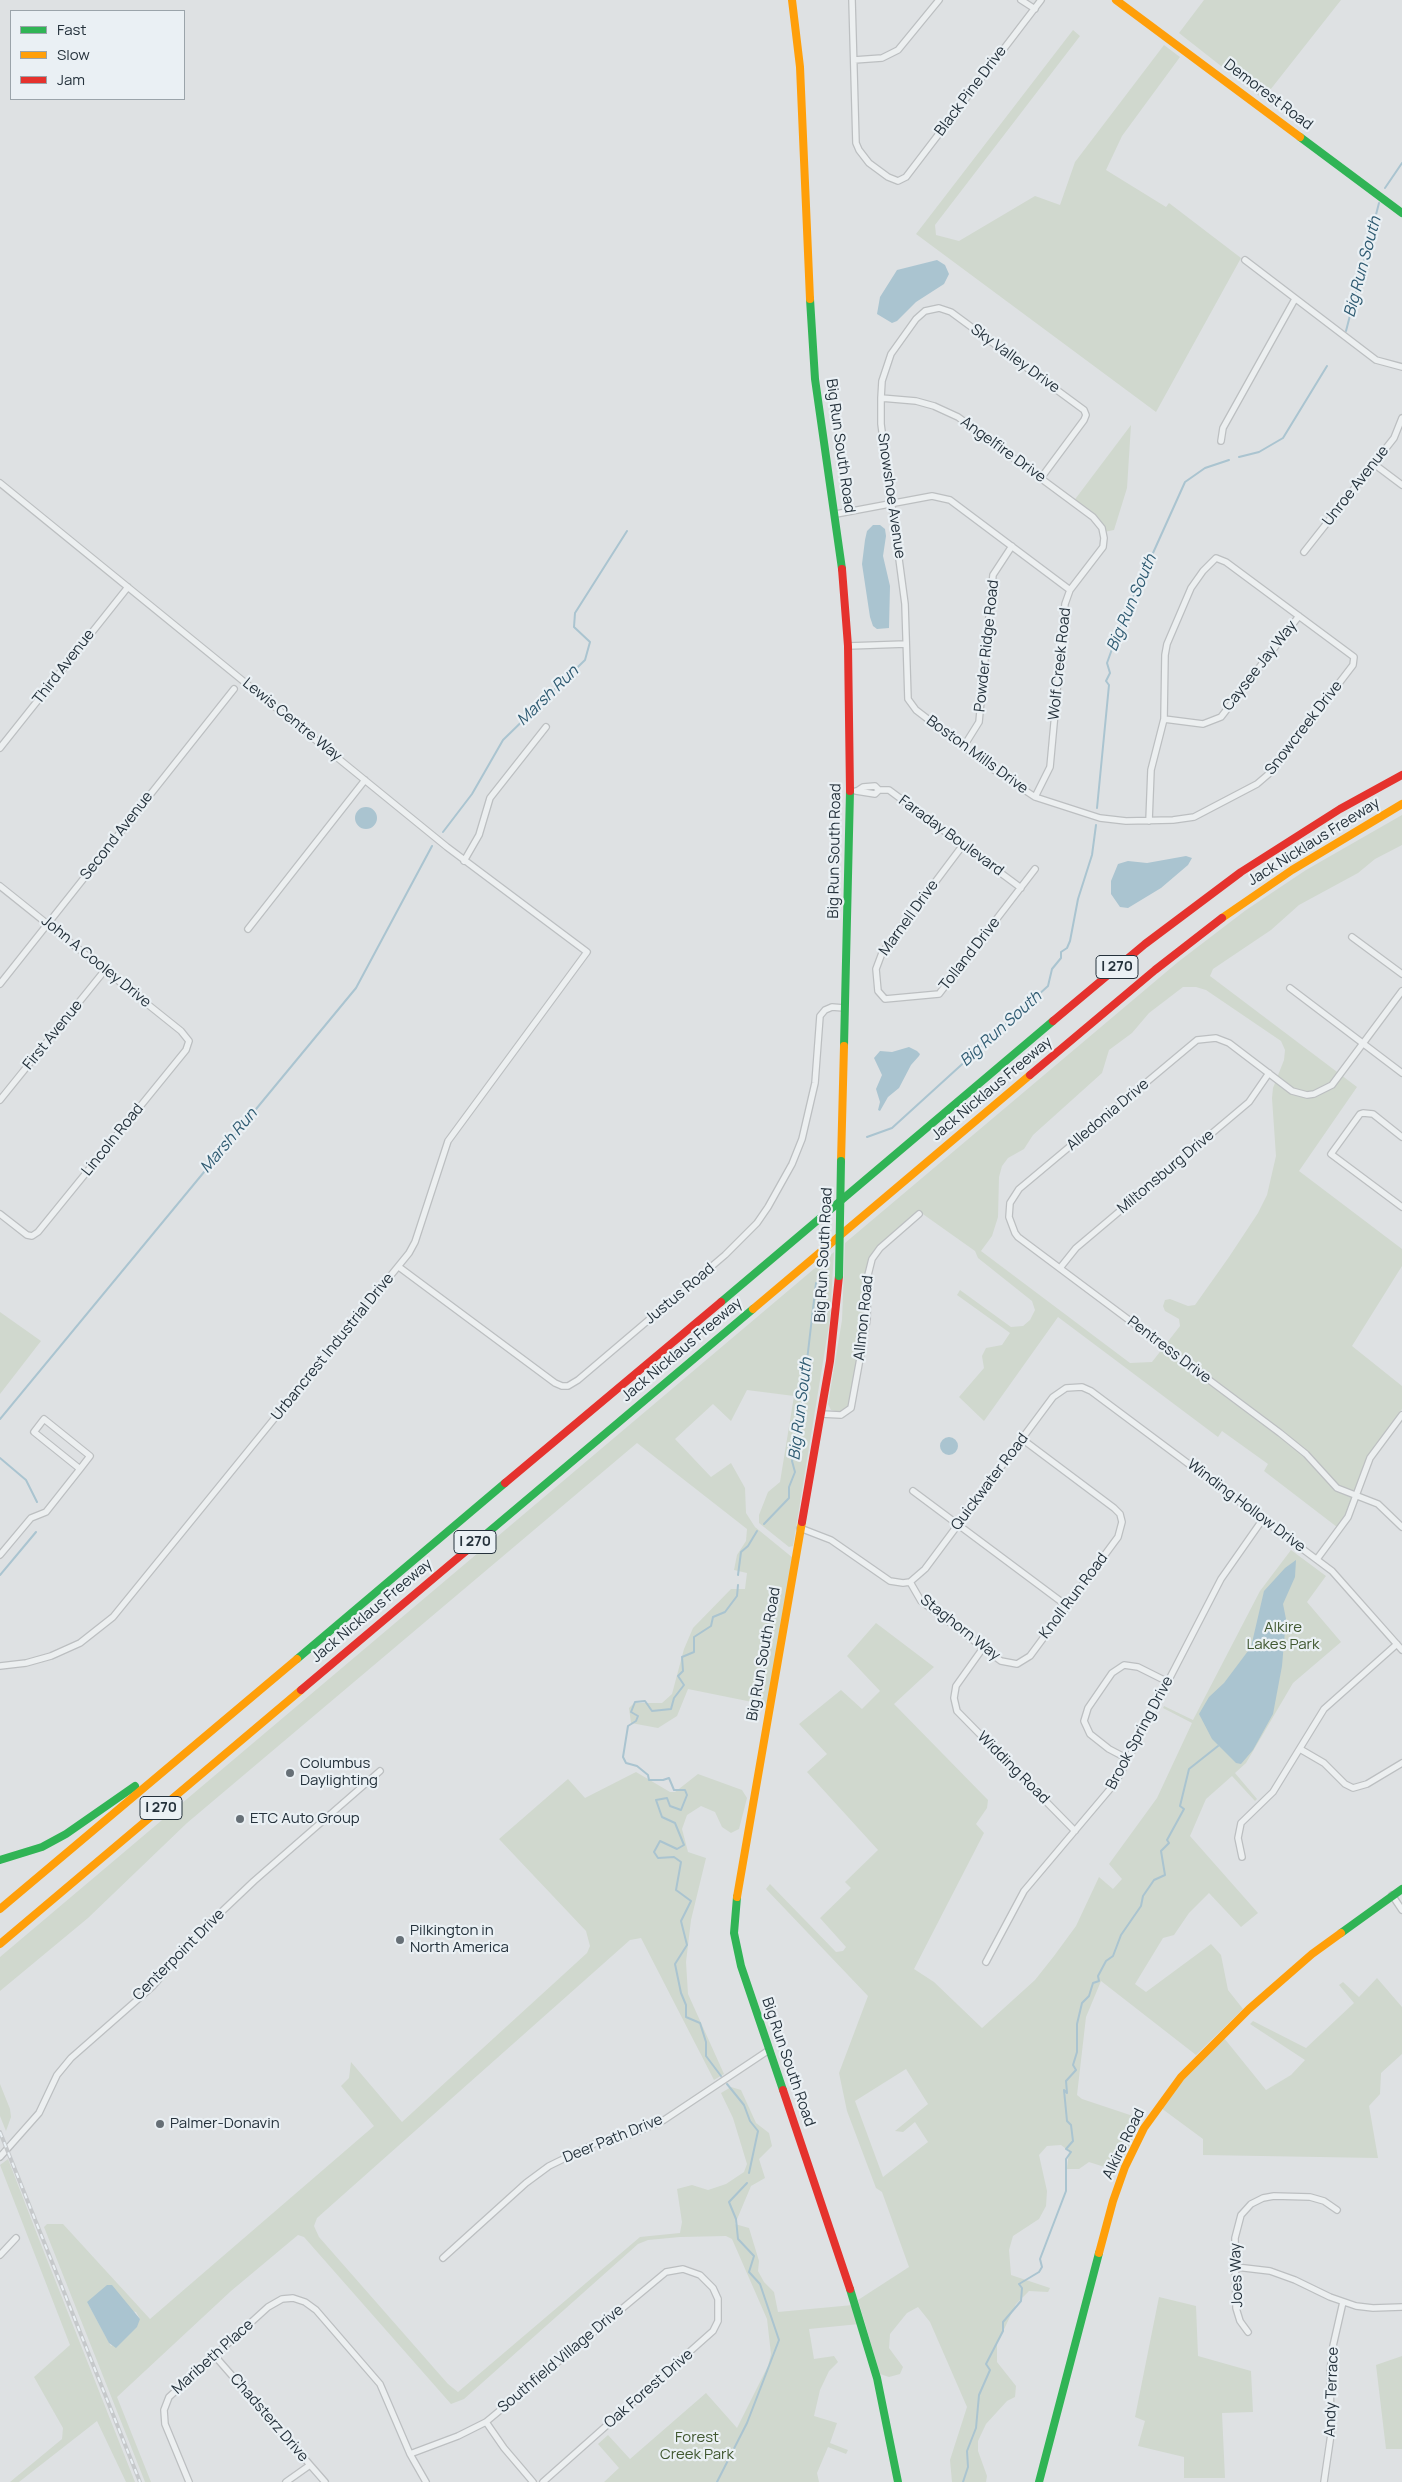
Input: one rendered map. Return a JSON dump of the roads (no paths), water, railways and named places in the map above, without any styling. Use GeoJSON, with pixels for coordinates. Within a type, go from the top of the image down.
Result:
{"type":"FeatureCollection","features":[{"type":"Feature","properties":{"kind":"main road","name":"Big Run South Road"},"geometry":{"type":"LineString","coordinates":[[792,0],[800,66],[815,379],[836,514],[846,594],[854,791],[844,1008],[839,1276],[835,1329],[738,1887],[734,1933],[741,1966],[864,2330],[877,2378],[898,2482]]}},
{"type":"Feature","properties":{"kind":"main road","name":"Demorest Road"},"geometry":{"type":"LineString","coordinates":[[1116,0],[1402,213]]}},
{"type":"Feature","properties":{"kind":"main road","name":"Jack Nicklaus Freeway"},"geometry":{"type":"LineString","coordinates":[[0,1909],[1145,944],[1263,858],[1340,809],[1402,775]]}},
{"type":"Feature","properties":{"kind":"main road","name":"Jack Nicklaus Freeway"},"geometry":{"type":"LineString","coordinates":[[0,1944],[1196,936],[1307,861],[1402,804]]}},
{"type":"Feature","properties":{"kind":"main road"},"geometry":{"type":"LineString","coordinates":[[0,1860],[42,1847],[66,1834],[208,1732]]}},
{"type":"Feature","properties":{"kind":"main road","name":"Alkire Road"},"geometry":{"type":"LineString","coordinates":[[1040,2482],[1113,2201],[1125,2168],[1144,2128],[1173,2086],[1215,2041],[1312,1954],[1402,1889]]}},
{"type":"Feature","properties":{"kind":"street"},"geometry":{"type":"LineString","coordinates":[[852,0],[854,60],[882,58],[898,50],[939,0]]}},
{"type":"Feature","properties":{"kind":"street"},"geometry":{"type":"LineString","coordinates":[[1021,0],[1034,8]]}},
{"type":"Feature","properties":{"kind":"street","name":"Black Pine Drive"},"geometry":{"type":"LineString","coordinates":[[854,60],[856,142],[859,150],[877,170],[888,177],[900,181],[906,177],[1041,0]]}},
{"type":"Feature","properties":{"kind":"street"},"geometry":{"type":"LineString","coordinates":[[1245,260],[1376,360],[1402,367]]}},
{"type":"Feature","properties":{"kind":"street"},"geometry":{"type":"LineString","coordinates":[[1220,441],[1223,428],[1296,299]]}},
{"type":"Feature","properties":{"kind":"street","name":"Snowshoe Avenue"},"geometry":{"type":"LineString","coordinates":[[913,707],[908,695],[905,604],[881,424],[881,398],[885,371],[898,343],[919,316],[925,311],[939,308]]}},
{"type":"Feature","properties":{"kind":"street","name":"Sky Valley Drive"},"geometry":{"type":"LineString","coordinates":[[939,308],[951,312],[1080,407],[1086,415],[1079,428],[1041,478]]}},
{"type":"Feature","properties":{"kind":"street","name":"Angelfire Drive"},"geometry":{"type":"LineString","coordinates":[[881,398],[916,401],[946,410],[1098,521],[1104,538]]}},
{"type":"Feature","properties":{"kind":"street","name":"Unroe Avenue"},"geometry":{"type":"LineString","coordinates":[[1304,552],[1394,438],[1402,418]]}},
{"type":"Feature","properties":{"kind":"street"},"geometry":{"type":"LineString","coordinates":[[1374,464],[1402,485]]}},
{"type":"Feature","properties":{"kind":"street","name":"Lewis Centre Way"},"geometry":{"type":"LineString","coordinates":[[0,483],[464,861],[587,952]]}},
{"type":"Feature","properties":{"kind":"street"},"geometry":{"type":"LineString","coordinates":[[836,514],[932,496],[950,500],[1070,590]]}},
{"type":"Feature","properties":{"kind":"street","name":"Wolf Creek Road"},"geometry":{"type":"LineString","coordinates":[[1035,797],[1050,768],[1063,616],[1070,590],[1103,547],[1104,538]]}},
{"type":"Feature","properties":{"kind":"street","name":"Powder Ridge Road"},"geometry":{"type":"LineString","coordinates":[[964,746],[979,722],[993,575],[1012,546]]}},
{"type":"Feature","properties":{"kind":"street"},"geometry":{"type":"LineString","coordinates":[[1149,821],[1151,770],[1164,719],[1165,655],[1167,644],[1191,588],[1203,571],[1216,558],[1226,562],[1299,616]]}},
{"type":"Feature","properties":{"kind":"street","name":"Third Avenue"},"geometry":{"type":"LineString","coordinates":[[0,748],[128,587]]}},
{"type":"Feature","properties":{"kind":"street","name":"Snowcreek Drive"},"geometry":{"type":"LineString","coordinates":[[1100,818],[1149,821],[1194,817],[1264,778],[1353,664],[1354,657],[1299,616]]}},
{"type":"Feature","properties":{"kind":"street","name":"Caysee Jay Way"},"geometry":{"type":"LineString","coordinates":[[1164,719],[1203,724],[1221,717],[1299,616]]}},
{"type":"Feature","properties":{"kind":"street"},"geometry":{"type":"LineString","coordinates":[[848,646],[906,644]]}},
{"type":"Feature","properties":{"kind":"street","name":"Second Avenue"},"geometry":{"type":"LineString","coordinates":[[0,984],[234,689]]}},
{"type":"Feature","properties":{"kind":"street","name":"Boston Mills Drive"},"geometry":{"type":"LineString","coordinates":[[913,707],[1035,797],[1100,818]]}},
{"type":"Feature","properties":{"kind":"street"},"geometry":{"type":"LineString","coordinates":[[464,861],[479,835],[490,798],[546,727]]}},
{"type":"Feature","properties":{"kind":"street"},"geometry":{"type":"LineString","coordinates":[[248,929],[365,780]]}},
{"type":"Feature","properties":{"kind":"street","name":"Faraday Boulevard"},"geometry":{"type":"LineString","coordinates":[[854,791],[863,787],[875,786],[879,790],[889,790],[1021,888]]}},
{"type":"Feature","properties":{"kind":"street","name":"Marnell Drive"},"geometry":{"type":"LineString","coordinates":[[883,998],[878,991],[876,969],[882,953],[963,845]]}},
{"type":"Feature","properties":{"kind":"street","name":"Tolland Drive"},"geometry":{"type":"LineString","coordinates":[[883,998],[888,1000],[939,994],[1036,869]]}},
{"type":"Feature","properties":{"kind":"street","name":"John A Cooley Drive"},"geometry":{"type":"LineString","coordinates":[[0,886],[181,1031],[189,1041]]}},
{"type":"Feature","properties":{"kind":"street"},"geometry":{"type":"LineString","coordinates":[[1352,937],[1402,974]]}},
{"type":"Feature","properties":{"kind":"street","name":"Urbancrest Industrial Drive"},"geometry":{"type":"LineString","coordinates":[[0,1666],[26,1663],[51,1656],[80,1643],[113,1617],[399,1267],[415,1242],[448,1141],[587,952]]}},
{"type":"Feature","properties":{"kind":"street","name":"First Avenue"},"geometry":{"type":"LineString","coordinates":[[0,1100],[106,970]]}},
{"type":"Feature","properties":{"kind":"street"},"geometry":{"type":"LineString","coordinates":[[1290,988],[1402,1073]]}},
{"type":"Feature","properties":{"kind":"street"},"geometry":{"type":"LineString","coordinates":[[1269,1073],[1292,1091],[1314,1094],[1332,1085],[1402,991]]}},
{"type":"Feature","properties":{"kind":"street","name":"Justus Road"},"geometry":{"type":"LineString","coordinates":[[399,1267],[555,1383],[568,1386],[725,1255],[762,1215],[782,1184],[802,1139],[815,1083],[820,1016],[824,1010],[832,1007],[844,1008]]}},
{"type":"Feature","properties":{"kind":"street","name":"Alledonia Drive"},"geometry":{"type":"LineString","coordinates":[[1019,1189],[1197,1040],[1216,1038],[1229,1043],[1269,1073]]}},
{"type":"Feature","properties":{"kind":"street","name":"Lincoln Road"},"geometry":{"type":"LineString","coordinates":[[0,1214],[23,1233],[32,1236],[38,1232],[186,1050],[189,1041]]}},
{"type":"Feature","properties":{"kind":"street","name":"Miltonsburg Drive"},"geometry":{"type":"LineString","coordinates":[[1060,1268],[1076,1248],[1249,1102],[1269,1073]]}},
{"type":"Feature","properties":{"kind":"street"},"geometry":{"type":"LineString","coordinates":[[1402,1137],[1367,1112],[1360,1114],[1331,1154],[1400,1205],[1402,1197]]}},
{"type":"Feature","properties":{"kind":"street","name":"Pentress Drive"},"geometry":{"type":"LineString","coordinates":[[1019,1189],[1010,1203],[1009,1217],[1015,1233],[1306,1454],[1337,1488],[1378,1504],[1402,1527]]}},
{"type":"Feature","properties":{"kind":"street","name":"Allmon Road"},"geometry":{"type":"LineString","coordinates":[[821,1414],[841,1415],[851,1408],[864,1339],[868,1275],[872,1259],[880,1248],[919,1214]]}},
{"type":"Feature","properties":{"kind":"street","name":"Quickwater Road"},"geometry":{"type":"LineString","coordinates":[[910,1582],[925,1569],[1053,1397],[1061,1390],[1071,1386]]}},
{"type":"Feature","properties":{"kind":"street","name":"Winding Hollow Drive"},"geometry":{"type":"LineString","coordinates":[[1071,1386],[1082,1387],[1092,1391],[1317,1559],[1339,1577],[1402,1650]]}},
{"type":"Feature","properties":{"kind":"street"},"geometry":{"type":"LineString","coordinates":[[1317,1559],[1348,1517],[1358,1496],[1370,1458],[1402,1415]]}},
{"type":"Feature","properties":{"kind":"street"},"geometry":{"type":"LineString","coordinates":[[0,1555],[31,1518],[46,1512],[80,1469],[90,1456],[44,1419],[34,1432],[80,1469]]}},
{"type":"Feature","properties":{"kind":"street","name":"Knoll Run Road"},"geometry":{"type":"LineString","coordinates":[[1017,1664],[1030,1656],[1122,1530],[1120,1514],[1114,1508],[1022,1439]]}},
{"type":"Feature","properties":{"kind":"street"},"geometry":{"type":"LineString","coordinates":[[913,1491],[1067,1606]]}},
{"type":"Feature","properties":{"kind":"street","name":"Brook Spring Drive"},"geometry":{"type":"LineString","coordinates":[[986,1962],[1018,1899],[1109,1792],[1221,1579],[1263,1519]]}},
{"type":"Feature","properties":{"kind":"street"},"geometry":{"type":"LineString","coordinates":[[800,1528],[831,1540],[890,1581],[910,1582]]}},
{"type":"Feature","properties":{"kind":"street","name":"Staghorn Way"},"geometry":{"type":"LineString","coordinates":[[910,1582],[921,1601],[1001,1660],[1017,1664]]}},
{"type":"Feature","properties":{"kind":"street"},"geometry":{"type":"LineString","coordinates":[[1242,1857],[1238,1838],[1241,1822],[1273,1792],[1324,1708],[1397,1644]]}},
{"type":"Feature","properties":{"kind":"street","name":"Widding Road"},"geometry":{"type":"LineString","coordinates":[[983,1648],[956,1686],[954,1704],[961,1716],[1075,1831]]}},
{"type":"Feature","properties":{"kind":"street"},"geometry":{"type":"LineString","coordinates":[[1128,1759],[1099,1742],[1085,1726],[1084,1716],[1088,1708],[1112,1673],[1119,1667],[1134,1666],[1168,1682]]}},
{"type":"Feature","properties":{"kind":"street"},"geometry":{"type":"LineString","coordinates":[[1300,1748],[1324,1763],[1344,1784],[1354,1788],[1367,1784],[1402,1763]]}},
{"type":"Feature","properties":{"kind":"street","name":"Centerpoint Drive"},"geometry":{"type":"LineString","coordinates":[[0,2157],[39,2113],[57,2075],[71,2058],[153,1986],[188,1943],[254,1881],[380,1772]]}},
{"type":"Feature","properties":{"kind":"street"},"geometry":{"type":"LineString","coordinates":[[1392,1895],[1402,1910]]}},
{"type":"Feature","properties":{"kind":"street","name":"Deer Path Drive"},"geometry":{"type":"LineString","coordinates":[[443,2258],[526,2183],[549,2166],[596,2143],[627,2135],[664,2120],[769,2050]]}},
{"type":"Feature","properties":{"kind":"street","name":"Joes Way"},"geometry":{"type":"LineString","coordinates":[[1248,2332],[1240,2321],[1236,2308],[1235,2238],[1240,2219],[1251,2204],[1263,2198],[1310,2197],[1324,2201],[1338,2210]]}},
{"type":"Feature","properties":{"kind":"street"},"geometry":{"type":"LineString","coordinates":[[0,2255],[16,2238]]}},
{"type":"Feature","properties":{"kind":"street"},"geometry":{"type":"LineString","coordinates":[[1236,2267],[1270,2271],[1343,2302],[1374,2308],[1402,2307]]}},
{"type":"Feature","properties":{"kind":"street","name":"Southfield Village Drive"},"geometry":{"type":"LineString","coordinates":[[410,2454],[458,2436],[486,2422],[666,2272],[674,2269],[692,2270],[707,2280]]}},
{"type":"Feature","properties":{"kind":"street","name":"Oak Forest Drive"},"geometry":{"type":"LineString","coordinates":[[543,2482],[709,2335],[718,2321],[719,2308],[714,2288],[707,2280]]}},
{"type":"Feature","properties":{"kind":"street","name":"Maribeth Place"},"geometry":{"type":"LineString","coordinates":[[189,2482],[165,2424],[164,2410],[173,2391],[268,2307],[282,2299],[299,2299],[316,2310],[380,2384],[410,2454]]}},
{"type":"Feature","properties":{"kind":"street","name":"Andy Terrace"},"geometry":{"type":"LineString","coordinates":[[1324,2482],[1331,2434],[1332,2354],[1343,2302]]}},
{"type":"Feature","properties":{"kind":"street","name":"Chadsterz Drive"},"geometry":{"type":"LineString","coordinates":[[214,2355],[325,2482]]}},
{"type":"Feature","properties":{"kind":"street"},"geometry":{"type":"LineString","coordinates":[[486,2422],[504,2448],[533,2482]]}},
{"type":"Feature","properties":{"kind":"street"},"geometry":{"type":"LineString","coordinates":[[410,2454],[426,2482]]}},
{"type":"Feature","properties":{"kind":"street"},"geometry":{"type":"LineString","coordinates":[[286,2482],[310,2465]]}},
{"type":"Feature","properties":{"kind":"water"},"geometry":{"type":"Polygon","coordinates":[[[937,260],[945,265],[949,274],[944,284],[916,302],[897,321],[892,323],[877,314],[880,297],[897,270],[937,260]]]}},
{"type":"Feature","properties":{"kind":"water"},"geometry":{"type":"Polygon","coordinates":[[[873,525],[880,525],[885,529],[886,536],[883,556],[890,586],[889,628],[877,629],[873,626],[870,617],[862,564],[867,531],[873,525]]]}},
{"type":"Feature","properties":{"kind":"water"},"geometry":{"type":"Polygon","coordinates":[[[366,807],[374,810],[377,818],[374,826],[366,829],[358,826],[355,818],[358,810],[366,807]]]}},
{"type":"Feature","properties":{"kind":"water"},"geometry":{"type":"Polygon","coordinates":[[[1186,856],[1192,858],[1188,865],[1161,888],[1128,908],[1120,907],[1111,894],[1111,881],[1118,864],[1128,861],[1147,863],[1186,856]]]}},
{"type":"Feature","properties":{"kind":"water"},"geometry":{"type":"Polygon","coordinates":[[[909,1047],[920,1054],[911,1065],[899,1088],[888,1097],[880,1111],[878,1110],[880,1102],[876,1089],[882,1075],[874,1058],[880,1051],[892,1052],[909,1047]]]}},
{"type":"Feature","properties":{"kind":"water"},"geometry":{"type":"Polygon","coordinates":[[[949,1437],[955,1440],[958,1446],[955,1452],[949,1455],[943,1452],[940,1446],[943,1440],[949,1437]]]}},
{"type":"Feature","properties":{"kind":"water"},"geometry":{"type":"Polygon","coordinates":[[[1296,1560],[1295,1577],[1283,1604],[1286,1619],[1282,1666],[1273,1714],[1253,1750],[1241,1764],[1236,1763],[1212,1739],[1199,1714],[1209,1697],[1224,1683],[1251,1647],[1264,1591],[1285,1568],[1296,1560]]]}},
{"type":"Feature","properties":{"kind":"water"},"geometry":{"type":"Polygon","coordinates":[[[107,2285],[112,2285],[140,2319],[137,2327],[116,2348],[109,2343],[87,2302],[107,2285]]]}},
{"type":"Feature","properties":{"kind":"waterway","name":"Big Run South"},"geometry":{"type":"LineString","coordinates":[[1385,188],[1402,163]]}},
{"type":"Feature","properties":{"kind":"waterway","name":"Big Run South"},"geometry":{"type":"LineString","coordinates":[[1346,331],[1379,203]]}},
{"type":"Feature","properties":{"kind":"waterway","name":"Big Run South"},"geometry":{"type":"LineString","coordinates":[[1239,457],[1259,452],[1283,438],[1327,366]]}},
{"type":"Feature","properties":{"kind":"waterway","name":"Big Run South"},"geometry":{"type":"LineString","coordinates":[[1097,808],[1109,685],[1106,681],[1110,673],[1107,663],[1121,624],[1185,482],[1205,468],[1229,460]]}},
{"type":"Feature","properties":{"kind":"waterway","name":"Marsh Run"},"geometry":{"type":"LineString","coordinates":[[443,832],[472,794],[503,740],[585,660],[590,642],[574,627],[575,613],[627,531]]}},
{"type":"Feature","properties":{"kind":"waterway","name":"Big Run South"},"geometry":{"type":"LineString","coordinates":[[867,1137],[892,1128],[1048,986],[1052,969],[1061,958],[1061,952],[1067,948],[1070,941],[1078,899],[1092,855],[1096,825]]}},
{"type":"Feature","properties":{"kind":"waterway","name":"Marsh Run"},"geometry":{"type":"LineString","coordinates":[[0,1419],[356,988],[432,846]]}},
{"type":"Feature","properties":{"kind":"waterway","name":"Big Run South"},"geometry":{"type":"LineString","coordinates":[[764,1524],[789,1498],[789,1487],[795,1472],[792,1461],[798,1438],[816,1283]]}},
{"type":"Feature","properties":{"kind":"waterway","name":"Marsh Run"},"geometry":{"type":"LineString","coordinates":[[0,1458],[26,1480],[37,1502]]}},
{"type":"Feature","properties":{"kind":"waterway","name":"Big Run South"},"geometry":{"type":"LineString","coordinates":[[738,1575],[741,1552],[748,1546],[757,1531]]}},
{"type":"Feature","properties":{"kind":"waterway","name":"Marsh Run"},"geometry":{"type":"LineString","coordinates":[[0,1575],[36,1532]]}},
{"type":"Feature","properties":{"kind":"waterway","name":"Big Run South"},"geometry":{"type":"LineString","coordinates":[[721,2076],[706,2056],[706,2042],[700,2023],[686,2017],[686,2005],[681,1993],[675,1964],[687,1945],[681,1921],[691,1901],[676,1890],[681,1862],[674,1857],[658,1858],[654,1852],[660,1841],[677,1849],[684,1845],[675,1823],[662,1817],[656,1800],[667,1798],[670,1806],[681,1810],[687,1795],[685,1790],[674,1790],[669,1778],[649,1780],[648,1775],[637,1766],[626,1763],[623,1757],[628,1726],[636,1721],[638,1716],[631,1712],[635,1702],[645,1701],[652,1711],[671,1709],[674,1698],[684,1685],[678,1676],[683,1671],[682,1657],[694,1652],[694,1637],[711,1626],[713,1617],[725,1612],[737,1596],[738,1585]]}},
{"type":"Feature","properties":{"kind":"waterway"},"geometry":{"type":"LineString","coordinates":[[963,2482],[968,2467],[967,2451],[976,2428],[979,2395],[990,2370],[986,2364],[1003,2331],[1003,2322],[1021,2301],[1022,2288],[1019,2284],[1039,2272],[1042,2267],[1040,2259],[1066,2191],[1066,2159],[1071,2152],[1066,2149],[1073,2141],[1071,2125],[1067,2121],[1064,2090],[1067,2093],[1066,2081],[1076,2070],[1073,2065],[1077,2052],[1077,2024],[1082,2003],[1089,1996],[1093,1983],[1099,1981],[1098,1976],[1106,1961],[1113,1956],[1121,1935],[1141,1906],[1143,1896],[1154,1880],[1165,1875],[1161,1851],[1169,1843],[1167,1840],[1184,1809],[1180,1806],[1189,1769],[1218,1746]]}},
{"type":"Feature","properties":{"kind":"waterway","name":"Big Run South"},"geometry":{"type":"LineString","coordinates":[[727,2084],[744,2105],[750,2121],[758,2131],[749,2173]]}},
{"type":"Feature","properties":{"kind":"waterway","name":"Big Run South"},"geometry":{"type":"LineString","coordinates":[[717,2482],[747,2423],[779,2340],[760,2284],[749,2272],[754,2256],[738,2239],[736,2219],[729,2202],[747,2183]]}},
{"type":"Feature","properties":{"kind":"railway"},"geometry":{"type":"LineString","coordinates":[[0,2132],[140,2482]]}},
{"type":"Feature","properties":{"kind":"place","name":"Columbus Daylighting"},"geometry":{"type":"Point","coordinates":[290,1773]}},
{"type":"Feature","properties":{"kind":"place","name":"ETC Auto Group"},"geometry":{"type":"Point","coordinates":[240,1819]}},
{"type":"Feature","properties":{"kind":"place","name":"Pilkington in North America"},"geometry":{"type":"Point","coordinates":[400,1940]}},
{"type":"Feature","properties":{"kind":"place","name":"Palmer-Donavin"},"geometry":{"type":"Point","coordinates":[160,2124]}},
{"type":"Feature","properties":{"kind":"park label","name":"Alkire Lakes Park"},"geometry":{"type":"Point","coordinates":[1283,1636]}},
{"type":"Feature","properties":{"kind":"park label","name":"Forest Creek Park"},"geometry":{"type":"Point","coordinates":[697,2446]}}]}
